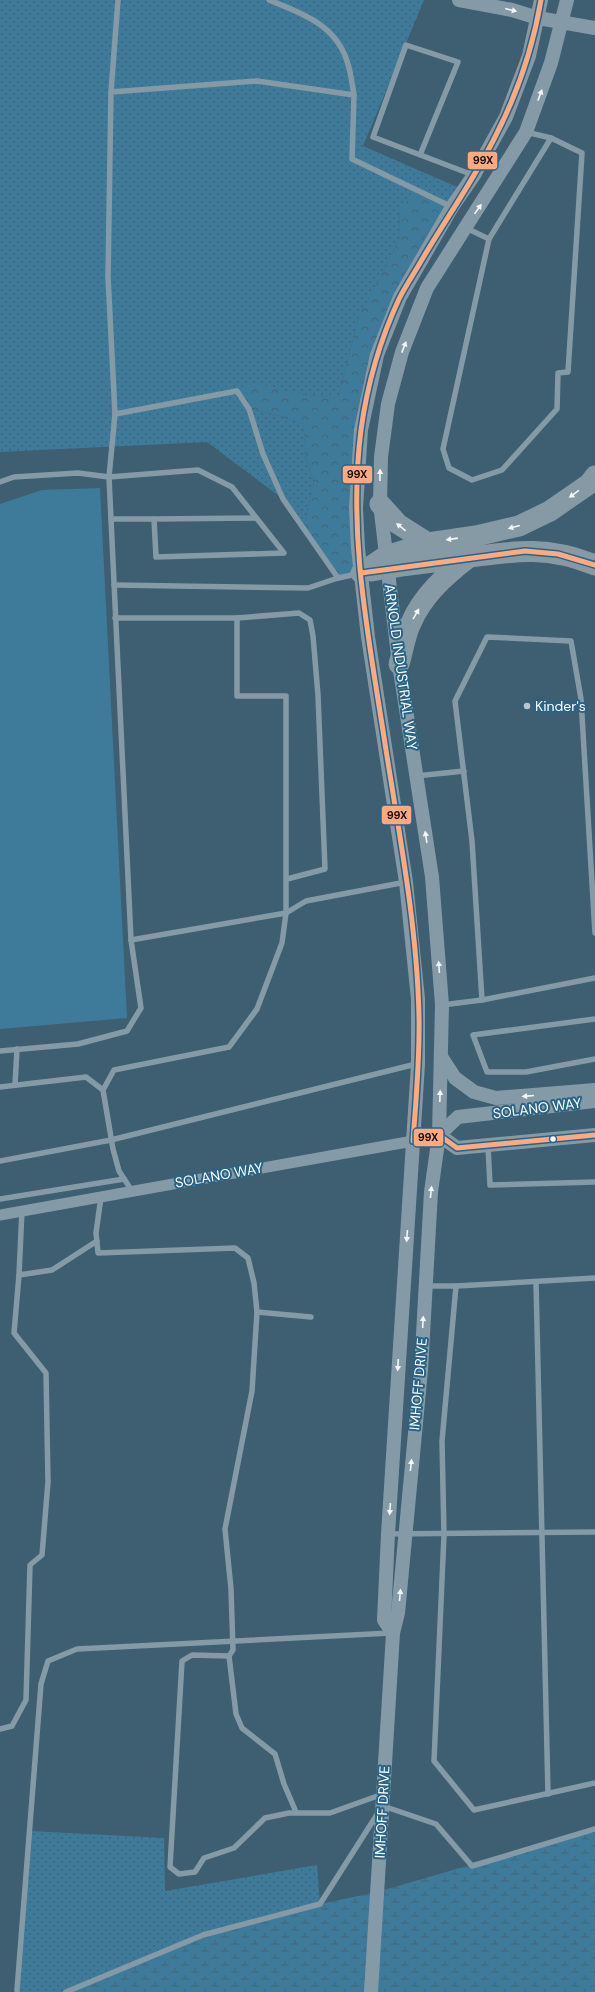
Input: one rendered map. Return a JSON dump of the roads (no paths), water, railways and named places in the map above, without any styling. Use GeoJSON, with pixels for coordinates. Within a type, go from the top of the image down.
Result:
{"type":"FeatureCollection","features":[{"type":"Feature","properties":{"kind":"highway"},"geometry":{"type":"LineString","coordinates":[[361,573],[428,543],[476,536],[519,526],[550,511],[588,484],[595,476]]}},
{"type":"Feature","properties":{"kind":"highway"},"geometry":{"type":"LineString","coordinates":[[380,504],[398,524],[428,543]]}},
{"type":"Feature","properties":{"kind":"highway"},"geometry":{"type":"LineString","coordinates":[[386,562],[468,558],[492,553],[539,551],[573,556],[595,565]]}},
{"type":"Feature","properties":{"kind":"highway"},"geometry":{"type":"LineString","coordinates":[[399,664],[410,623],[428,594],[449,573],[468,558]]}},
{"type":"Feature","properties":{"kind":"street"},"geometry":{"type":"LineString","coordinates":[[459,0],[512,10],[538,18],[595,28]]}},
{"type":"Feature","properties":{"kind":"street","name":"ARNOLD INDUSTRIAL WAY"},"geometry":{"type":"LineString","coordinates":[[413,1141],[418,1064],[418,999],[406,882],[368,637],[361,573],[356,508],[361,438],[377,355],[400,297],[452,207],[474,176],[506,117],[528,56],[541,0]]}},
{"type":"Feature","properties":{"kind":"street","name":"ARNOLD INDUSTRIAL WAY"},"geometry":{"type":"LineString","coordinates":[[439,1135],[442,1058],[442,1005],[432,877],[399,664],[386,562],[380,504],[381,457],[388,404],[402,352],[427,288],[526,132],[551,63],[563,22],[567,0]]}},
{"type":"Feature","properties":{"kind":"street"},"geometry":{"type":"LineString","coordinates":[[442,1058],[455,1078],[474,1092],[496,1098],[595,1090]]}},
{"type":"Feature","properties":{"kind":"street","name":"SOLANO WAY"},"geometry":{"type":"LineString","coordinates":[[0,1215],[413,1141],[439,1135],[458,1117],[595,1101]]}},
{"type":"Feature","properties":{"kind":"street"},"geometry":{"type":"LineString","coordinates":[[439,1135],[457,1148],[595,1135]]}},
{"type":"Feature","properties":{"kind":"street","name":"IMHOFF DRIVE"},"geometry":{"type":"LineString","coordinates":[[370,1992],[393,1633],[398,1613],[421,1370],[431,1192],[439,1135]]}},
{"type":"Feature","properties":{"kind":"street","name":"IMHOFF DRIVE"},"geometry":{"type":"LineString","coordinates":[[393,1633],[384,1620],[388,1534],[413,1141]]}},
{"type":"Feature","properties":{"kind":"lane"},"geometry":{"type":"LineString","coordinates":[[0,1051],[78,1044],[127,1031],[141,1008],[131,940],[109,477],[115,414],[108,277],[111,92],[118,0]]}},
{"type":"Feature","properties":{"kind":"lane"},"geometry":{"type":"LineString","coordinates":[[269,0],[314,19],[335,38],[347,60],[354,95],[352,159],[452,207]]}},
{"type":"Feature","properties":{"kind":"lane"},"geometry":{"type":"LineString","coordinates":[[420,155],[458,62],[406,45],[373,137],[474,176]]}},
{"type":"Feature","properties":{"kind":"lane"},"geometry":{"type":"LineString","coordinates":[[111,92],[258,81],[354,95]]}},
{"type":"Feature","properties":{"kind":"lane"},"geometry":{"type":"LineString","coordinates":[[526,132],[551,138],[582,153],[568,372],[558,373],[557,409],[502,470],[472,480],[448,468],[443,449],[489,239],[551,138]]}},
{"type":"Feature","properties":{"kind":"lane"},"geometry":{"type":"LineString","coordinates":[[466,228],[489,239]]}},
{"type":"Feature","properties":{"kind":"lane"},"geometry":{"type":"LineString","coordinates":[[115,414],[237,391],[249,409],[263,454],[283,499],[338,578]]}},
{"type":"Feature","properties":{"kind":"lane"},"geometry":{"type":"LineString","coordinates":[[0,482],[14,477],[78,472],[109,477],[198,470],[232,487],[284,553],[156,557],[154,519]]}},
{"type":"Feature","properties":{"kind":"lane"},"geometry":{"type":"LineString","coordinates":[[112,519],[256,518]]}},
{"type":"Feature","properties":{"kind":"lane"},"geometry":{"type":"LineString","coordinates":[[114,585],[308,588],[338,578],[361,573]]}},
{"type":"Feature","properties":{"kind":"lane"},"geometry":{"type":"LineString","coordinates":[[115,618],[237,618],[299,613],[310,620],[313,636],[318,695],[325,869],[287,879]]}},
{"type":"Feature","properties":{"kind":"lane"},"geometry":{"type":"LineString","coordinates":[[132,1191],[119,1171],[111,1140],[103,1090],[114,1070],[229,1047],[257,1009],[282,943],[286,913],[287,879],[286,696],[237,696],[237,618]]}},
{"type":"Feature","properties":{"kind":"lane"},"geometry":{"type":"LineString","coordinates":[[482,1000],[472,841],[455,701],[487,637],[571,641],[581,699],[595,933]]}},
{"type":"Feature","properties":{"kind":"lane"},"geometry":{"type":"LineString","coordinates":[[416,776],[464,771]]}},
{"type":"Feature","properties":{"kind":"lane"},"geometry":{"type":"LineString","coordinates":[[131,940],[286,913],[306,901],[406,882]]}},
{"type":"Feature","properties":{"kind":"lane"},"geometry":{"type":"LineString","coordinates":[[442,1005],[482,1000],[595,978]]}},
{"type":"Feature","properties":{"kind":"lane"},"geometry":{"type":"LineString","coordinates":[[595,1019],[473,1035],[487,1072],[526,1072],[595,1059]]}},
{"type":"Feature","properties":{"kind":"lane"},"geometry":{"type":"LineString","coordinates":[[15,1085],[18,1049]]}},
{"type":"Feature","properties":{"kind":"lane"},"geometry":{"type":"LineString","coordinates":[[0,1161],[111,1140],[418,1064]]}},
{"type":"Feature","properties":{"kind":"lane"},"geometry":{"type":"LineString","coordinates":[[0,1087],[86,1077],[103,1090]]}},
{"type":"Feature","properties":{"kind":"lane"},"geometry":{"type":"LineString","coordinates":[[488,1146],[490,1185],[595,1182]]}},
{"type":"Feature","properties":{"kind":"lane"},"geometry":{"type":"LineString","coordinates":[[0,1199],[124,1179]]}},
{"type":"Feature","properties":{"kind":"lane"},"geometry":{"type":"LineString","coordinates":[[101,1196],[96,1233],[98,1253],[235,1248],[248,1258],[254,1283],[257,1312],[252,1391],[225,1529],[233,1641],[233,1650],[229,1656],[236,1714],[242,1728],[275,1754],[284,1784],[296,1812]]}},
{"type":"Feature","properties":{"kind":"lane"},"geometry":{"type":"LineString","coordinates":[[0,1729],[12,1726],[26,1700],[30,1565],[42,1555],[48,1482],[46,1373],[14,1333],[19,1275],[22,1210]]}},
{"type":"Feature","properties":{"kind":"lane"},"geometry":{"type":"LineString","coordinates":[[19,1275],[52,1270],[97,1242]]}},
{"type":"Feature","properties":{"kind":"lane"},"geometry":{"type":"LineString","coordinates":[[425,1286],[456,1286],[595,1278]]}},
{"type":"Feature","properties":{"kind":"lane"},"geometry":{"type":"LineString","coordinates":[[536,1282],[548,1794]]}},
{"type":"Feature","properties":{"kind":"lane"},"geometry":{"type":"LineString","coordinates":[[456,1286],[442,1441],[444,1535],[434,1761],[474,1810],[595,1783]]}},
{"type":"Feature","properties":{"kind":"lane"},"geometry":{"type":"LineString","coordinates":[[257,1312],[312,1317]]}},
{"type":"Feature","properties":{"kind":"lane"},"geometry":{"type":"LineString","coordinates":[[388,1534],[444,1535],[595,1532]]}},
{"type":"Feature","properties":{"kind":"lane"},"geometry":{"type":"LineString","coordinates":[[17,1990],[41,1684],[48,1661],[77,1649],[393,1633]]}},
{"type":"Feature","properties":{"kind":"lane"},"geometry":{"type":"LineString","coordinates":[[229,1656],[192,1655],[182,1661],[170,1867],[179,1874],[195,1872],[204,1858],[234,1848],[265,1818],[296,1812],[330,1813],[383,1800],[436,1824],[472,1866],[595,1829]]}},
{"type":"Feature","properties":{"kind":"lane"},"geometry":{"type":"LineString","coordinates":[[66,1992],[203,1935],[320,1904],[383,1800]]}},
{"type":"Feature","properties":{"kind":"place","name":"Kinder's"},"geometry":{"type":"Point","coordinates":[527,706]}}]}
